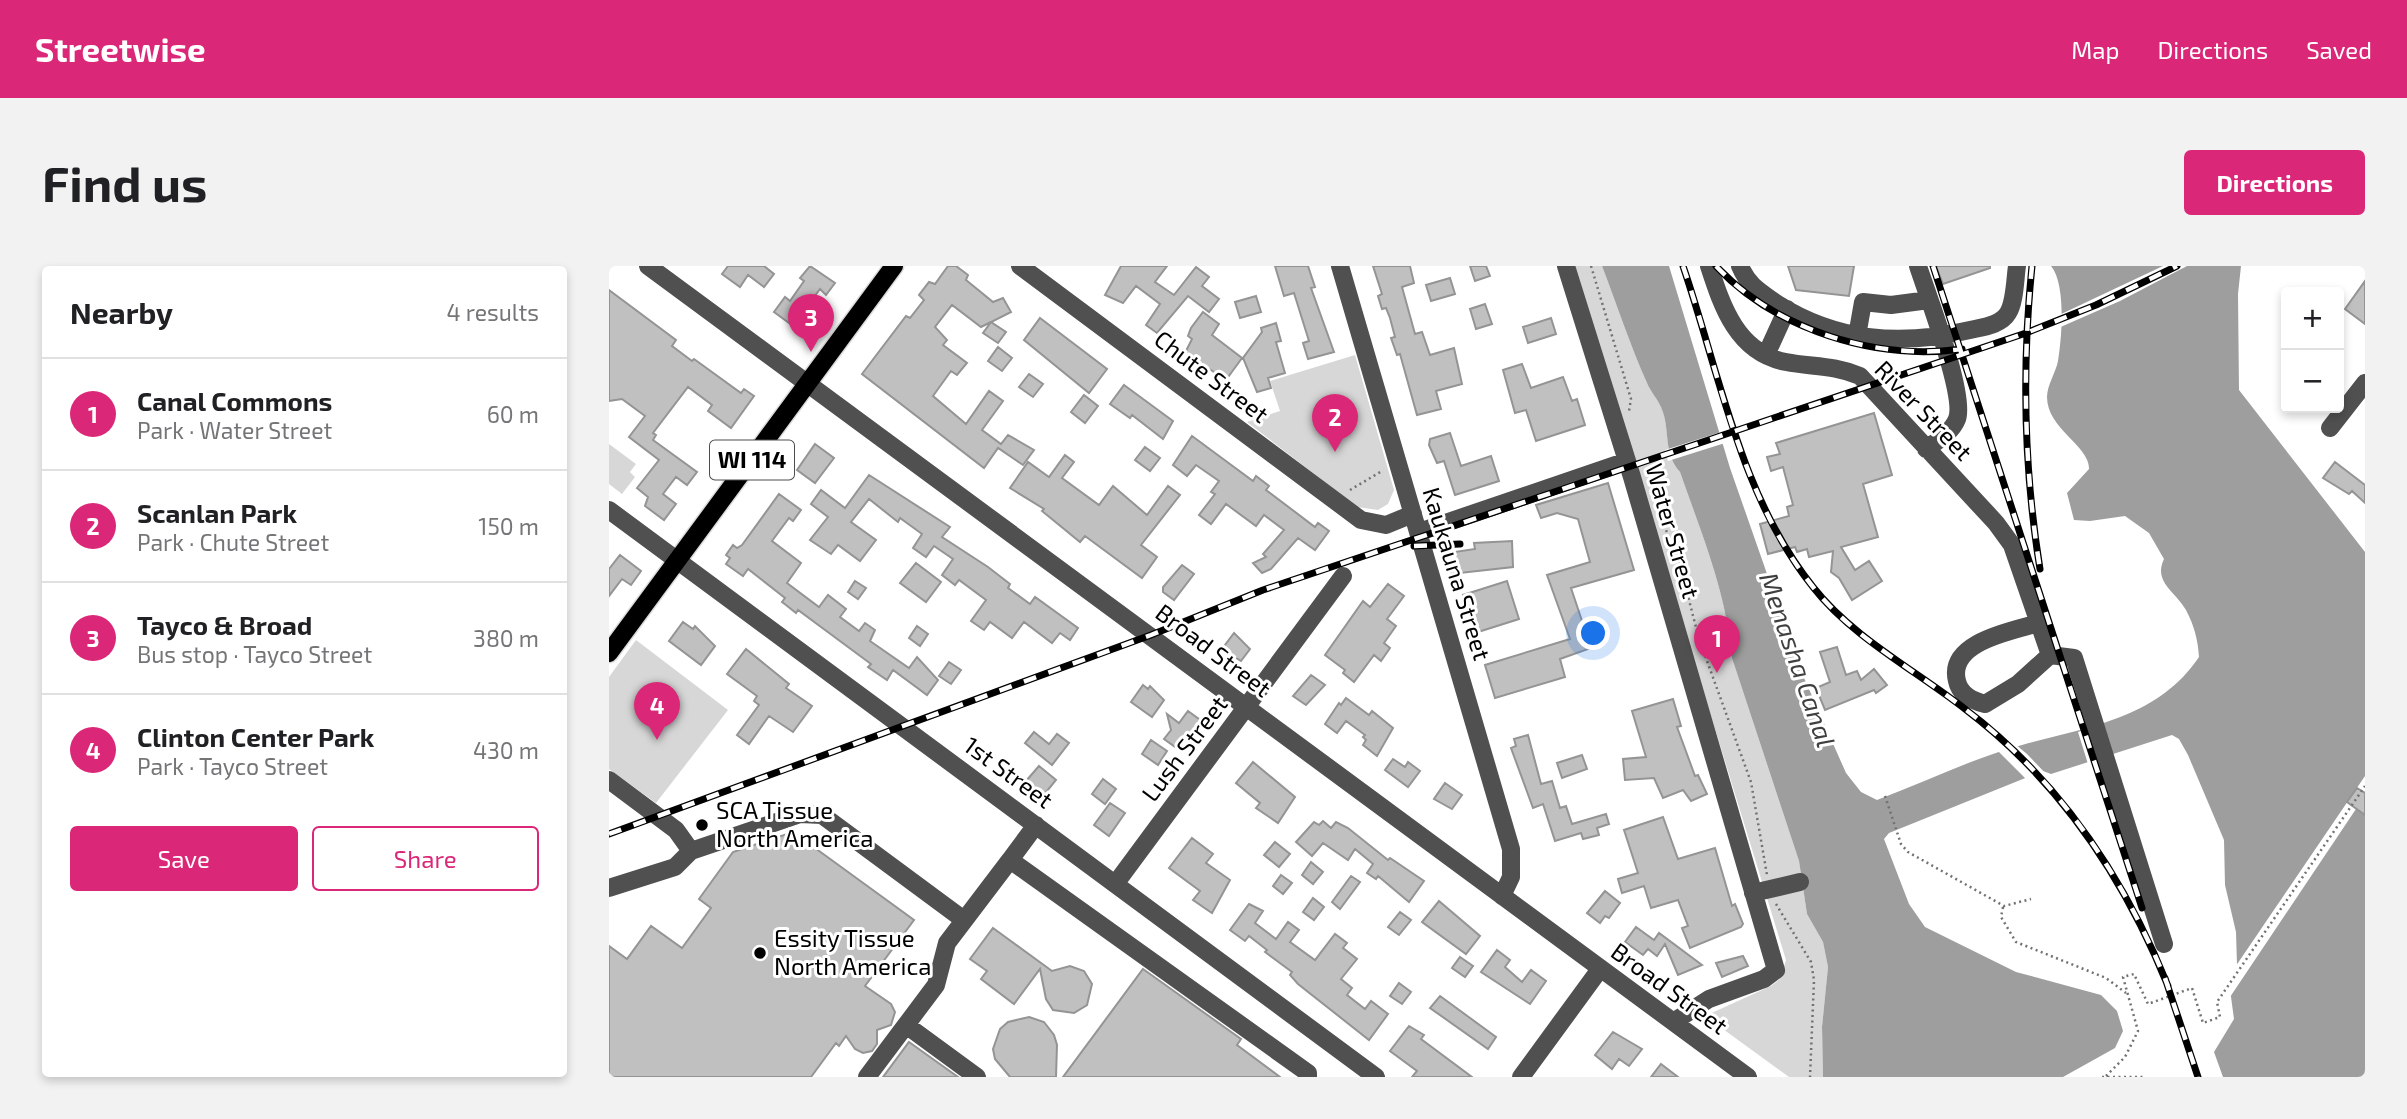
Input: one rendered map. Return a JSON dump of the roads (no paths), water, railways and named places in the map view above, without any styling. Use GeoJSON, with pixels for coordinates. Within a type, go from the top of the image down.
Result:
{"type":"FeatureCollection","features":[{"type":"Feature","properties":{"kind":"main road","name":"WI 114"},"geometry":{"type":"LineString","coordinates":[[609,653],[894,266]]}},
{"type":"Feature","properties":{"kind":"street","name":"Broad Street"},"geometry":{"type":"LineString","coordinates":[[648,266],[1748,1077]]}},
{"type":"Feature","properties":{"kind":"street","name":"Chute Street"},"geometry":{"type":"LineString","coordinates":[[1020,266],[1355,516],[1375,524],[1416,523]]}},
{"type":"Feature","properties":{"kind":"street","name":"Kaukauna Street"},"geometry":{"type":"LineString","coordinates":[[1340,266],[1511,849],[1511,877],[1502,896]]}},
{"type":"Feature","properties":{"kind":"street","name":"Water Street"},"geometry":{"type":"LineString","coordinates":[[1566,266],[1761,891],[1776,970],[1764,979],[1709,999],[1673,1023]]}},
{"type":"Feature","properties":{"kind":"street"},"geometry":{"type":"LineString","coordinates":[[1918,266],[1942,335],[1960,408],[1952,429],[1926,449]]}},
{"type":"Feature","properties":{"kind":"street"},"geometry":{"type":"LineString","coordinates":[[1710,271],[1740,267],[1748,285],[1787,310],[1846,336],[1914,340],[2000,321],[2009,313],[2017,266]]}},
{"type":"Feature","properties":{"kind":"street","name":"River Street"},"geometry":{"type":"LineString","coordinates":[[1710,271],[1731,324],[1748,343],[1766,355],[1784,362],[1831,366],[1860,376],[1996,523],[2012,545],[2050,655]]}},
{"type":"Feature","properties":{"kind":"street"},"geometry":{"type":"LineString","coordinates":[[1857,335],[1863,302],[1891,305],[1929,300]]}},
{"type":"Feature","properties":{"kind":"street"},"geometry":{"type":"LineString","coordinates":[[1766,355],[1787,310]]}},
{"type":"Feature","properties":{"kind":"street"},"geometry":{"type":"LineString","coordinates":[[2330,428],[2362,394]]}},
{"type":"Feature","properties":{"kind":"street"},"geometry":{"type":"LineString","coordinates":[[1416,523],[1626,461]]}},
{"type":"Feature","properties":{"kind":"street","name":"1st Street"},"geometry":{"type":"LineString","coordinates":[[609,510],[1376,1077]]}},
{"type":"Feature","properties":{"kind":"street","name":"Lush Street"},"geometry":{"type":"LineString","coordinates":[[1116,883],[1343,576]]}},
{"type":"Feature","properties":{"kind":"street"},"geometry":{"type":"LineString","coordinates":[[2039,623],[2004,633],[1967,652],[1959,659],[1955,671],[1958,686],[1970,700],[1986,704],[2018,684],[2050,655],[2074,658],[2164,944]]}},
{"type":"Feature","properties":{"kind":"street"},"geometry":{"type":"LineString","coordinates":[[609,780],[676,830],[691,851]]}},
{"type":"Feature","properties":{"kind":"street"},"geometry":{"type":"LineString","coordinates":[[609,888],[675,867],[691,851],[800,814],[822,816],[964,920]]}},
{"type":"Feature","properties":{"kind":"street"},"geometry":{"type":"LineString","coordinates":[[867,1077],[936,985],[947,943],[1036,825]]}},
{"type":"Feature","properties":{"kind":"street"},"geometry":{"type":"LineString","coordinates":[[1010,860],[1308,1077]]}},
{"type":"Feature","properties":{"kind":"street"},"geometry":{"type":"LineString","coordinates":[[1761,891],[1800,882]]}},
{"type":"Feature","properties":{"kind":"street"},"geometry":{"type":"LineString","coordinates":[[1521,1077],[1600,969]]}},
{"type":"Feature","properties":{"kind":"street"},"geometry":{"type":"LineString","coordinates":[[906,1025],[977,1077]]}},
{"type":"Feature","properties":{"kind":"water","name":"Menasha Canal"},"geometry":{"type":"Polygon","coordinates":[[[1602,266],[1669,266],[1730,468],[1801,671],[1846,773],[1861,792],[1877,800],[1985,757],[2120,717],[2163,694],[2182,678],[2199,657],[2191,621],[2163,580],[2161,567],[2164,559],[2149,533],[2125,516],[2090,521],[2074,520],[2067,493],[2089,469],[2083,453],[2054,419],[2049,408],[2047,392],[2058,361],[2061,325],[2059,285],[2051,266],[2241,266],[2238,294],[2239,390],[2365,552],[2365,1077],[2223,1077],[2214,1052],[2234,1019],[2229,982],[2237,965],[2236,932],[2225,885],[2224,840],[2188,755],[2179,739],[2172,735],[2051,774],[2043,771],[1889,833],[1884,839],[1909,904],[1925,927],[2016,972],[2101,995],[2117,1011],[2123,1031],[2115,1048],[2063,1077],[1823,1077],[1822,1027],[1828,967],[1823,942],[1807,914],[1799,861],[1731,655],[1718,585],[1680,472],[1671,456],[1664,415],[1648,386],[1602,266]]]}},
{"type":"Feature","properties":{"kind":"railway"},"geometry":{"type":"LineString","coordinates":[[1683,266],[1750,474],[1767,514],[1788,552],[1813,587],[1846,622],[1965,709],[2031,767],[2086,834],[2109,869],[2151,946],[2168,986]]}},
{"type":"Feature","properties":{"kind":"railway"},"geometry":{"type":"LineString","coordinates":[[1716,266],[1768,308],[1829,336],[1896,350],[1929,352],[1962,349]]}},
{"type":"Feature","properties":{"kind":"railway"},"geometry":{"type":"LineString","coordinates":[[1933,266],[2142,908]]}},
{"type":"Feature","properties":{"kind":"railway"},"geometry":{"type":"LineString","coordinates":[[2032,266],[2026,418],[2040,569]]}},
{"type":"Feature","properties":{"kind":"railway"},"geometry":{"type":"LineString","coordinates":[[609,834],[1151,635],[1263,590],[2026,333],[2096,305],[2177,266]]}},
{"type":"Feature","properties":{"kind":"railway"},"geometry":{"type":"LineString","coordinates":[[1414,546],[1460,544]]}},
{"type":"Feature","properties":{"kind":"railway"},"geometry":{"type":"LineString","coordinates":[[2165,978],[2198,1077]]}},
{"type":"Feature","properties":{"kind":"place","name":"Tayco & Broad"},"geometry":{"type":"Point","coordinates":[811,352]}},
{"type":"Feature","properties":{"kind":"place","name":"Scanlan Park"},"geometry":{"type":"Point","coordinates":[1335,452]}},
{"type":"Feature","properties":{"kind":"place","name":"Canal Commons"},"geometry":{"type":"Point","coordinates":[1717,673]}},
{"type":"Feature","properties":{"kind":"place","name":"Clinton Center Park"},"geometry":{"type":"Point","coordinates":[657,740]}},
{"type":"Feature","properties":{"kind":"place","name":"SCA Tissue North America"},"geometry":{"type":"Point","coordinates":[702,825]}},
{"type":"Feature","properties":{"kind":"place","name":"Essity Tissue North America"},"geometry":{"type":"Point","coordinates":[760,953]}}]}
